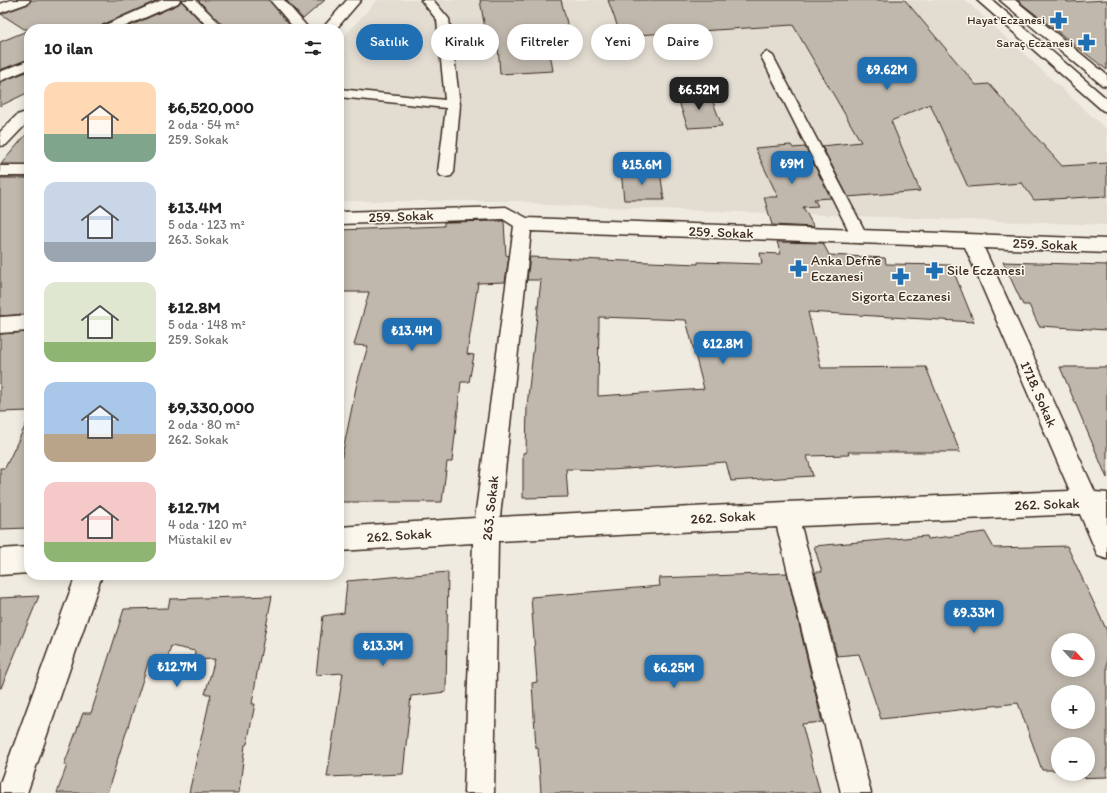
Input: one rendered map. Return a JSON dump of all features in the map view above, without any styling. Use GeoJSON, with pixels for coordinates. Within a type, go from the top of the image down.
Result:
{"type":"FeatureCollection","features":[{"type":"Feature","properties":{"kind":"street"},"geometry":{"type":"LineString","coordinates":[[0,10],[23,0]]}},
{"type":"Feature","properties":{"kind":"street"},"geometry":{"type":"LineString","coordinates":[[119,24],[173,0]]}},
{"type":"Feature","properties":{"kind":"street"},"geometry":{"type":"LineString","coordinates":[[189,0],[213,24]]}},
{"type":"Feature","properties":{"kind":"street"},"geometry":{"type":"LineString","coordinates":[[277,0],[298,24]]}},
{"type":"Feature","properties":{"kind":"street"},"geometry":{"type":"LineString","coordinates":[[334,24],[354,0]]}},
{"type":"Feature","properties":{"kind":"street"},"geometry":{"type":"LineString","coordinates":[[984,0],[1107,107]]}},
{"type":"Feature","properties":{"kind":"street"},"geometry":{"type":"LineString","coordinates":[[1007,0],[1107,82]]}},
{"type":"Feature","properties":{"kind":"street"},"geometry":{"type":"LineString","coordinates":[[0,77],[24,66]]}},
{"type":"Feature","properties":{"kind":"street"},"geometry":{"type":"LineString","coordinates":[[0,141],[23,118]]}},
{"type":"Feature","properties":{"kind":"street"},"geometry":{"type":"LineString","coordinates":[[0,171],[24,171]]}},
{"type":"Feature","properties":{"kind":"street","name":"259. Sokak"},"geometry":{"type":"LineString","coordinates":[[344,218],[506,213],[523,224],[1107,246]]}},
{"type":"Feature","properties":{"kind":"street","name":"263. Sokak"},"geometry":{"type":"LineString","coordinates":[[479,793],[486,529],[523,224]]}},
{"type":"Feature","properties":{"kind":"street","name":"1718. Sokak"},"geometry":{"type":"LineString","coordinates":[[972,241],[1097,503],[1107,547]]}},
{"type":"Feature","properties":{"kind":"street"},"geometry":{"type":"LineString","coordinates":[[0,324],[24,322]]}},
{"type":"Feature","properties":{"kind":"street","name":"262. Sokak"},"geometry":{"type":"LineString","coordinates":[[344,539],[486,529],[786,514],[1097,503]]}},
{"type":"Feature","properties":{"kind":"street"},"geometry":{"type":"LineString","coordinates":[[786,514],[856,793]]}},
{"type":"Feature","properties":{"kind":"street"},"geometry":{"type":"LineString","coordinates":[[0,562],[24,560]]}},
{"type":"Feature","properties":{"kind":"street"},"geometry":{"type":"LineString","coordinates":[[12,793],[87,580]]}},
{"type":"Feature","properties":{"kind":"lane"},"geometry":{"type":"LineString","coordinates":[[427,0],[443,19],[453,105],[446,172]]}},
{"type":"Feature","properties":{"kind":"lane"},"geometry":{"type":"LineString","coordinates":[[768,56],[860,237]]}},
{"type":"Feature","properties":{"kind":"lane"},"geometry":{"type":"LineString","coordinates":[[344,94],[453,105]]}},
{"type":"Feature","properties":{"kind":"shaded area"},"geometry":{"type":"Polygon","coordinates":[[[377,0],[965,0],[1107,130],[1107,225],[548,205],[522,201],[344,201],[344,36],[377,0]]]}},
{"type":"Feature","properties":{"kind":"building"},"geometry":{"type":"Polygon","coordinates":[[[31,0],[158,0],[104,24],[24,24],[24,29],[1,14],[28,4],[31,0]]]}},
{"type":"Feature","properties":{"kind":"building"},"geometry":{"type":"Polygon","coordinates":[[[198,0],[269,0],[289,24],[221,24],[198,0]]]}},
{"type":"Feature","properties":{"kind":"building"},"geometry":{"type":"Polygon","coordinates":[[[286,0],[325,0],[303,19],[286,0]]]}},
{"type":"Feature","properties":{"kind":"building"},"geometry":{"type":"Polygon","coordinates":[[[480,0],[561,0],[567,24],[507,24],[507,60],[551,60],[553,71],[500,74],[499,24],[484,24],[480,0]]]}},
{"type":"Feature","properties":{"kind":"building"},"geometry":{"type":"Polygon","coordinates":[[[608,0],[905,0],[976,85],[989,84],[1062,166],[1107,163],[1107,196],[1034,200],[1022,183],[968,187],[930,104],[891,121],[920,191],[848,197],[822,146],[861,142],[793,25],[713,30],[713,24],[653,24],[653,34],[645,34],[645,24],[617,24],[608,0]]]}},
{"type":"Feature","properties":{"kind":"building"},"geometry":{"type":"Polygon","coordinates":[[[1017,0],[1065,0],[1068,2],[1107,0],[1107,70],[1017,0]]]}},
{"type":"Feature","properties":{"kind":"building"},"geometry":{"type":"Polygon","coordinates":[[[181,1],[203,24],[134,24],[179,4],[181,1]]]}},
{"type":"Feature","properties":{"kind":"building"},"geometry":{"type":"Polygon","coordinates":[[[24,32],[24,61],[0,70],[0,42],[24,32]]]}},
{"type":"Feature","properties":{"kind":"building"},"geometry":{"type":"Polygon","coordinates":[[[24,73],[24,94],[0,106],[0,82],[24,73]]]}},
{"type":"Feature","properties":{"kind":"building"},"geometry":{"type":"Polygon","coordinates":[[[710,94],[722,126],[688,128],[677,96],[710,94]]]}},
{"type":"Feature","properties":{"kind":"building"},"geometry":{"type":"Polygon","coordinates":[[[24,137],[24,164],[1,164],[24,137]]]}},
{"type":"Feature","properties":{"kind":"building"},"geometry":{"type":"Polygon","coordinates":[[[791,145],[793,148],[805,147],[831,198],[814,199],[818,206],[803,207],[814,227],[772,225],[764,197],[778,197],[755,148],[791,145]]]}},
{"type":"Feature","properties":{"kind":"building"},"geometry":{"type":"Polygon","coordinates":[[[621,171],[660,171],[664,200],[624,200],[621,171]]]}},
{"type":"Feature","properties":{"kind":"building"},"geometry":{"type":"Polygon","coordinates":[[[0,178],[24,178],[24,314],[0,316],[0,178]]]}},
{"type":"Feature","properties":{"kind":"building"},"geometry":{"type":"Polygon","coordinates":[[[503,221],[506,255],[509,256],[505,282],[478,283],[467,354],[474,355],[469,382],[461,382],[452,462],[447,462],[442,502],[344,502],[344,446],[357,383],[368,346],[354,345],[369,292],[344,292],[344,230],[444,226],[444,222],[503,221]]]}},
{"type":"Feature","properties":{"kind":"building"},"geometry":{"type":"Polygon","coordinates":[[[777,242],[823,243],[829,255],[885,258],[886,264],[951,265],[974,322],[808,312],[821,368],[926,367],[960,452],[848,452],[849,455],[807,456],[813,476],[731,481],[726,462],[611,470],[566,469],[568,497],[523,498],[523,453],[526,452],[527,406],[541,280],[527,280],[530,257],[698,264],[698,262],[762,264],[760,253],[781,254],[777,242]],[[599,317],[598,396],[704,389],[686,320],[599,317]]]}},
{"type":"Feature","properties":{"kind":"building"},"geometry":{"type":"Polygon","coordinates":[[[1003,262],[1107,265],[1107,330],[1039,326],[1029,305],[1023,305],[1003,262]]]}},
{"type":"Feature","properties":{"kind":"building"},"geometry":{"type":"Polygon","coordinates":[[[24,332],[24,411],[0,412],[0,334],[24,332]]]}},
{"type":"Feature","properties":{"kind":"building"},"geometry":{"type":"Polygon","coordinates":[[[1060,367],[1107,367],[1107,478],[1060,367]]]}},
{"type":"Feature","properties":{"kind":"building"},"geometry":{"type":"Polygon","coordinates":[[[24,428],[24,528],[0,529],[0,468],[5,468],[24,428]]]}},
{"type":"Feature","properties":{"kind":"building"},"geometry":{"type":"Polygon","coordinates":[[[985,532],[994,548],[1067,546],[1107,631],[1107,777],[1095,777],[1095,737],[1051,737],[1051,770],[1042,770],[1018,703],[881,719],[859,654],[837,656],[815,572],[822,572],[814,546],[927,536],[928,539],[985,532]]]}},
{"type":"Feature","properties":{"kind":"building"},"geometry":{"type":"Polygon","coordinates":[[[448,572],[446,692],[411,696],[403,774],[327,777],[343,673],[316,675],[323,616],[344,613],[347,581],[448,572]]]}},
{"type":"Feature","properties":{"kind":"building"},"geometry":{"type":"Polygon","coordinates":[[[787,573],[822,722],[802,724],[820,793],[541,793],[538,748],[536,748],[532,683],[537,682],[531,597],[660,586],[659,578],[787,573]]]}},
{"type":"Feature","properties":{"kind":"building"},"geometry":{"type":"Polygon","coordinates":[[[39,596],[1,688],[0,688],[0,598],[39,596]]]}},
{"type":"Feature","properties":{"kind":"building"},"geometry":{"type":"Polygon","coordinates":[[[272,596],[257,673],[252,704],[255,704],[247,744],[245,745],[239,793],[189,793],[211,694],[205,694],[215,659],[194,660],[195,651],[171,646],[167,660],[149,660],[107,793],[57,793],[67,765],[64,765],[83,713],[91,713],[124,609],[168,608],[170,599],[272,596]]]}},
{"type":"Feature","properties":{"kind":"place","name":"Hayat Eczanesi"},"geometry":{"type":"Point","coordinates":[1058,20]}},
{"type":"Feature","properties":{"kind":"place","name":"Saraç Eczanesi"},"geometry":{"type":"Point","coordinates":[1086,43]}},
{"type":"Feature","properties":{"kind":"place","name":"Anka Defne Eczanesi"},"geometry":{"type":"Point","coordinates":[798,268]}},
{"type":"Feature","properties":{"kind":"place","name":"Sile Eczanesi"},"geometry":{"type":"Point","coordinates":[934,270]}},
{"type":"Feature","properties":{"kind":"place","name":"Sigorta Eczanesi"},"geometry":{"type":"Point","coordinates":[901,276]}}]}
